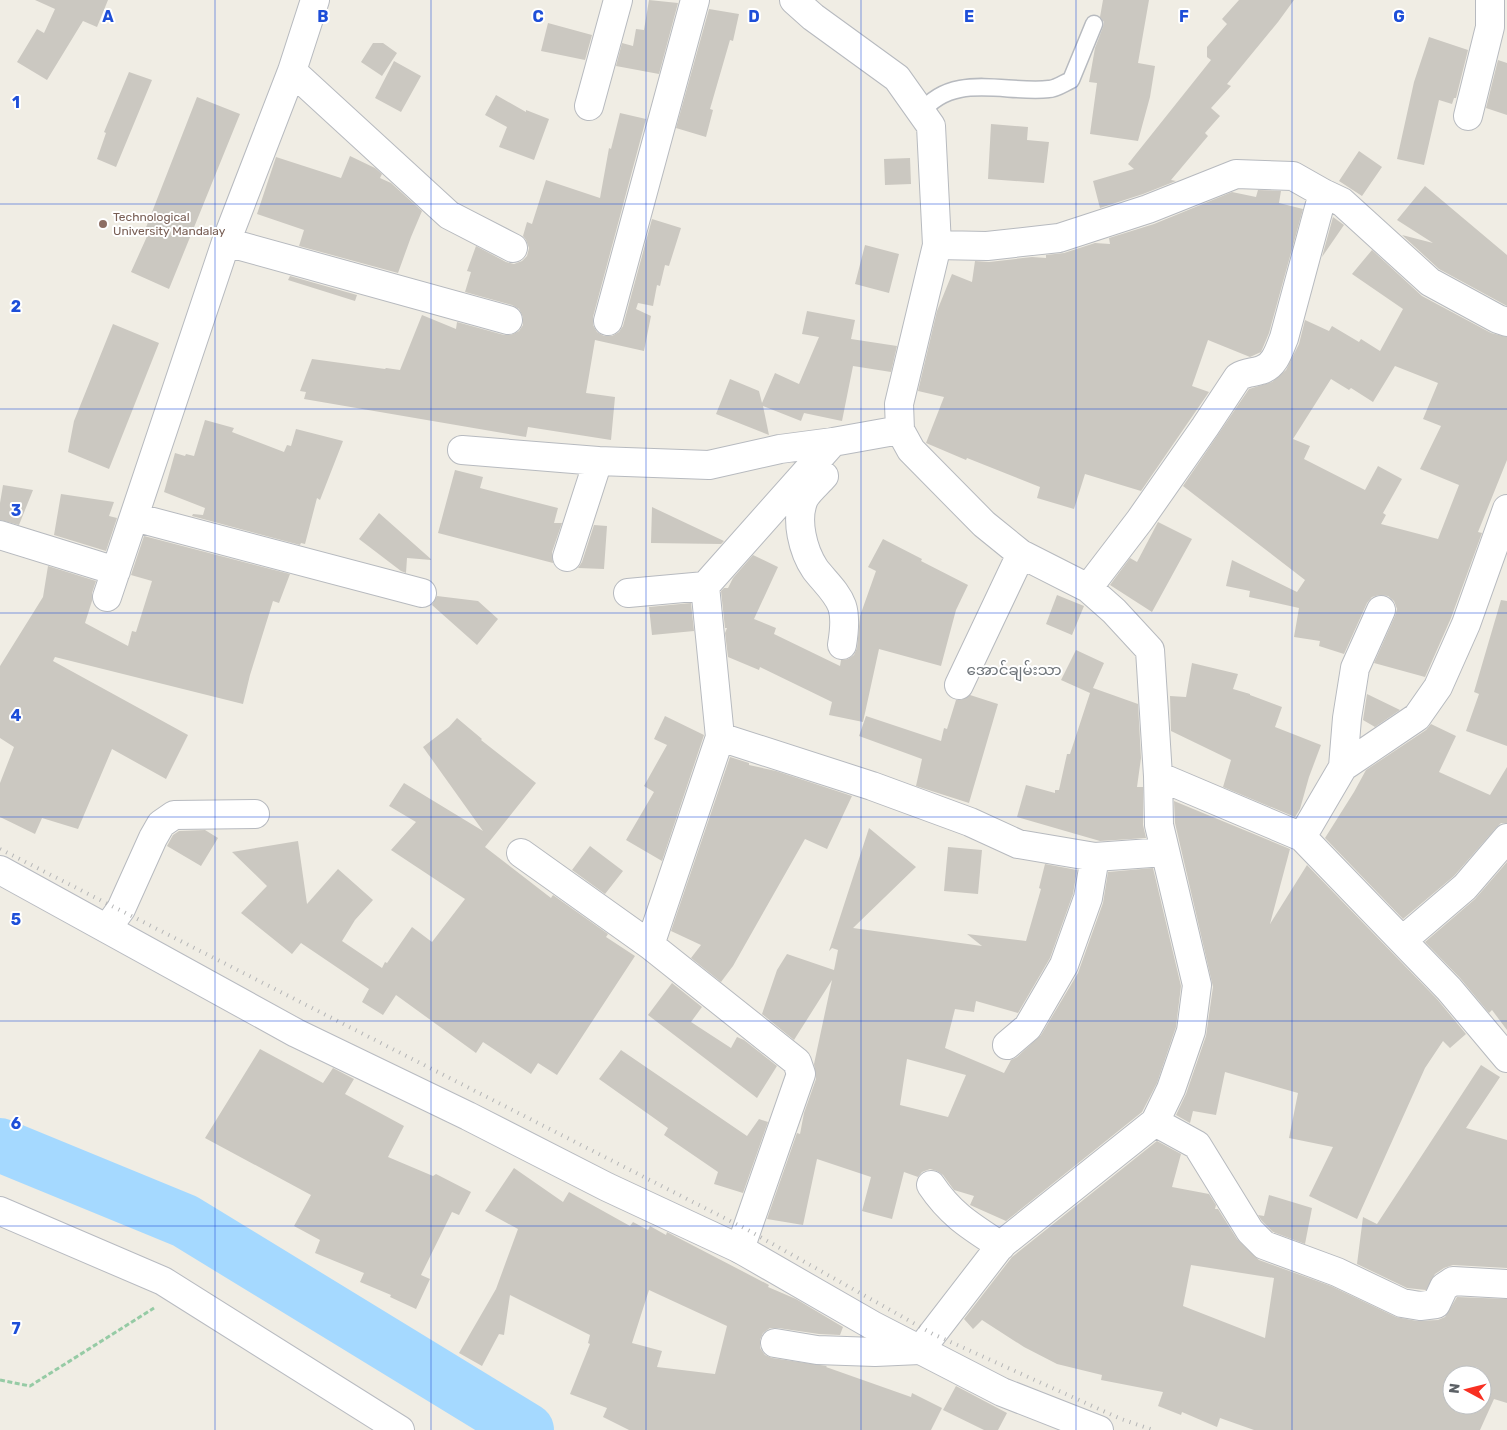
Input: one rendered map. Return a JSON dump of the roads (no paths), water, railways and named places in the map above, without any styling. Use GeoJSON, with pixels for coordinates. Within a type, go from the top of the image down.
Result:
{"type":"FeatureCollection","features":[{"type":"Feature","properties":{"kind":"street"},"geometry":{"type":"LineString","coordinates":[[107,597],[226,242],[292,70],[314,0]]}},
{"type":"Feature","properties":{"kind":"street"},"geometry":{"type":"LineString","coordinates":[[589,106],[618,0]]}},
{"type":"Feature","properties":{"kind":"street"},"geometry":{"type":"LineString","coordinates":[[608,321],[695,0]]}},
{"type":"Feature","properties":{"kind":"street"},"geometry":{"type":"LineString","coordinates":[[775,1343],[817,1350],[875,1352],[920,1350],[1001,1246],[1155,1122],[1171,1089],[1191,1031],[1198,986],[1159,825],[1158,776],[1150,650],[1114,611],[1088,588],[1021,554],[984,524],[910,450],[900,430],[899,404],[937,245],[930,126],[897,78],[813,17],[794,0]]}},
{"type":"Feature","properties":{"kind":"street"},"geometry":{"type":"LineString","coordinates":[[1468,116],[1490,27],[1490,0]]}},
{"type":"Feature","properties":{"kind":"street"},"geometry":{"type":"LineString","coordinates":[[292,70],[449,215],[513,248]]}},
{"type":"Feature","properties":{"kind":"street"},"geometry":{"type":"LineString","coordinates":[[937,245],[987,246],[1059,238],[1148,209],[1236,174],[1293,176],[1322,194],[1342,202],[1430,282],[1507,322]]}},
{"type":"Feature","properties":{"kind":"street"},"geometry":{"type":"LineString","coordinates":[[1088,588],[1140,520],[1238,377],[1246,372],[1260,371],[1269,367],[1275,359],[1284,338],[1322,194]]}},
{"type":"Feature","properties":{"kind":"street"},"geometry":{"type":"LineString","coordinates":[[226,242],[508,320]]}},
{"type":"Feature","properties":{"kind":"street"},"geometry":{"type":"LineString","coordinates":[[462,450],[598,461],[710,464],[780,449],[900,430]]}},
{"type":"Feature","properties":{"kind":"street"},"geometry":{"type":"LineString","coordinates":[[628,593],[705,586],[840,441]]}},
{"type":"Feature","properties":{"kind":"street"},"geometry":{"type":"LineString","coordinates":[[840,441],[827,472],[804,499],[800,516],[801,532],[807,555],[814,568],[832,589],[842,606],[844,630],[842,644]]}},
{"type":"Feature","properties":{"kind":"street"},"geometry":{"type":"LineString","coordinates":[[567,557],[598,461]]}},
{"type":"Feature","properties":{"kind":"street"},"geometry":{"type":"LineString","coordinates":[[1343,767],[1417,717],[1438,687],[1466,624],[1507,509]]}},
{"type":"Feature","properties":{"kind":"street"},"geometry":{"type":"LineString","coordinates":[[134,517],[422,592]]}},
{"type":"Feature","properties":{"kind":"street"},"geometry":{"type":"LineString","coordinates":[[0,535],[116,572]]}},
{"type":"Feature","properties":{"kind":"street"},"geometry":{"type":"LineString","coordinates":[[959,685],[1021,554]]}},
{"type":"Feature","properties":{"kind":"street"},"geometry":{"type":"LineString","coordinates":[[650,945],[720,737],[705,586]]}},
{"type":"Feature","properties":{"kind":"street"},"geometry":{"type":"LineString","coordinates":[[1302,838],[1343,767],[1354,668],[1381,610]]}},
{"type":"Feature","properties":{"kind":"street"},"geometry":{"type":"LineString","coordinates":[[720,737],[872,786],[970,822],[1018,844],[1095,857],[1165,852]]}},
{"type":"Feature","properties":{"kind":"street"},"geometry":{"type":"LineString","coordinates":[[1158,776],[1302,838],[1376,915],[1403,940],[1507,1058]]}},
{"type":"Feature","properties":{"kind":"street"},"geometry":{"type":"LineString","coordinates":[[108,928],[121,909],[153,838],[162,824],[174,814],[255,814]]}},
{"type":"Feature","properties":{"kind":"street"},"geometry":{"type":"LineString","coordinates":[[1403,940],[1465,886],[1507,838]]}},
{"type":"Feature","properties":{"kind":"street"},"geometry":{"type":"LineString","coordinates":[[521,853],[650,945],[797,1062],[801,1074],[740,1249]]}},
{"type":"Feature","properties":{"kind":"street"},"geometry":{"type":"LineString","coordinates":[[1007,1045],[1028,1027],[1064,965],[1088,898],[1095,857]]}},
{"type":"Feature","properties":{"kind":"street"},"geometry":{"type":"LineString","coordinates":[[0,870],[296,1032],[468,1116],[607,1187],[740,1249],[872,1325],[1002,1392],[1099,1430]]}},
{"type":"Feature","properties":{"kind":"street"},"geometry":{"type":"LineString","coordinates":[[1155,1122],[1197,1145],[1250,1231],[1264,1245],[1337,1272],[1402,1303],[1420,1306],[1436,1304],[1444,1287],[1453,1281],[1507,1284]]}},
{"type":"Feature","properties":{"kind":"street"},"geometry":{"type":"LineString","coordinates":[[931,1185],[940,1199],[957,1217],[1001,1246]]}},
{"type":"Feature","properties":{"kind":"street"},"geometry":{"type":"LineString","coordinates":[[0,1211],[163,1281],[400,1430]]}},
{"type":"Feature","properties":{"kind":"lane"},"geometry":{"type":"LineString","coordinates":[[921,113],[928,103],[948,91],[986,86],[1010,89],[1052,89],[1071,80],[1094,24]]}},
{"type":"Feature","properties":{"kind":"waterway"},"geometry":{"type":"LineString","coordinates":[[0,1145],[185,1221],[527,1430]]}},
{"type":"Feature","properties":{"kind":"railway"},"geometry":{"type":"LineString","coordinates":[[0,849],[746,1229],[933,1334],[1121,1419],[1153,1430]]}},
{"type":"Feature","properties":{"kind":"place","name":"Technological University Mandalay"},"geometry":{"type":"Point","coordinates":[103,224]}},
{"type":"Feature","properties":{"kind":"district","name":"အောင်ချမ်းသာ"},"geometry":{"type":"Point","coordinates":[1014,670]}}]}
